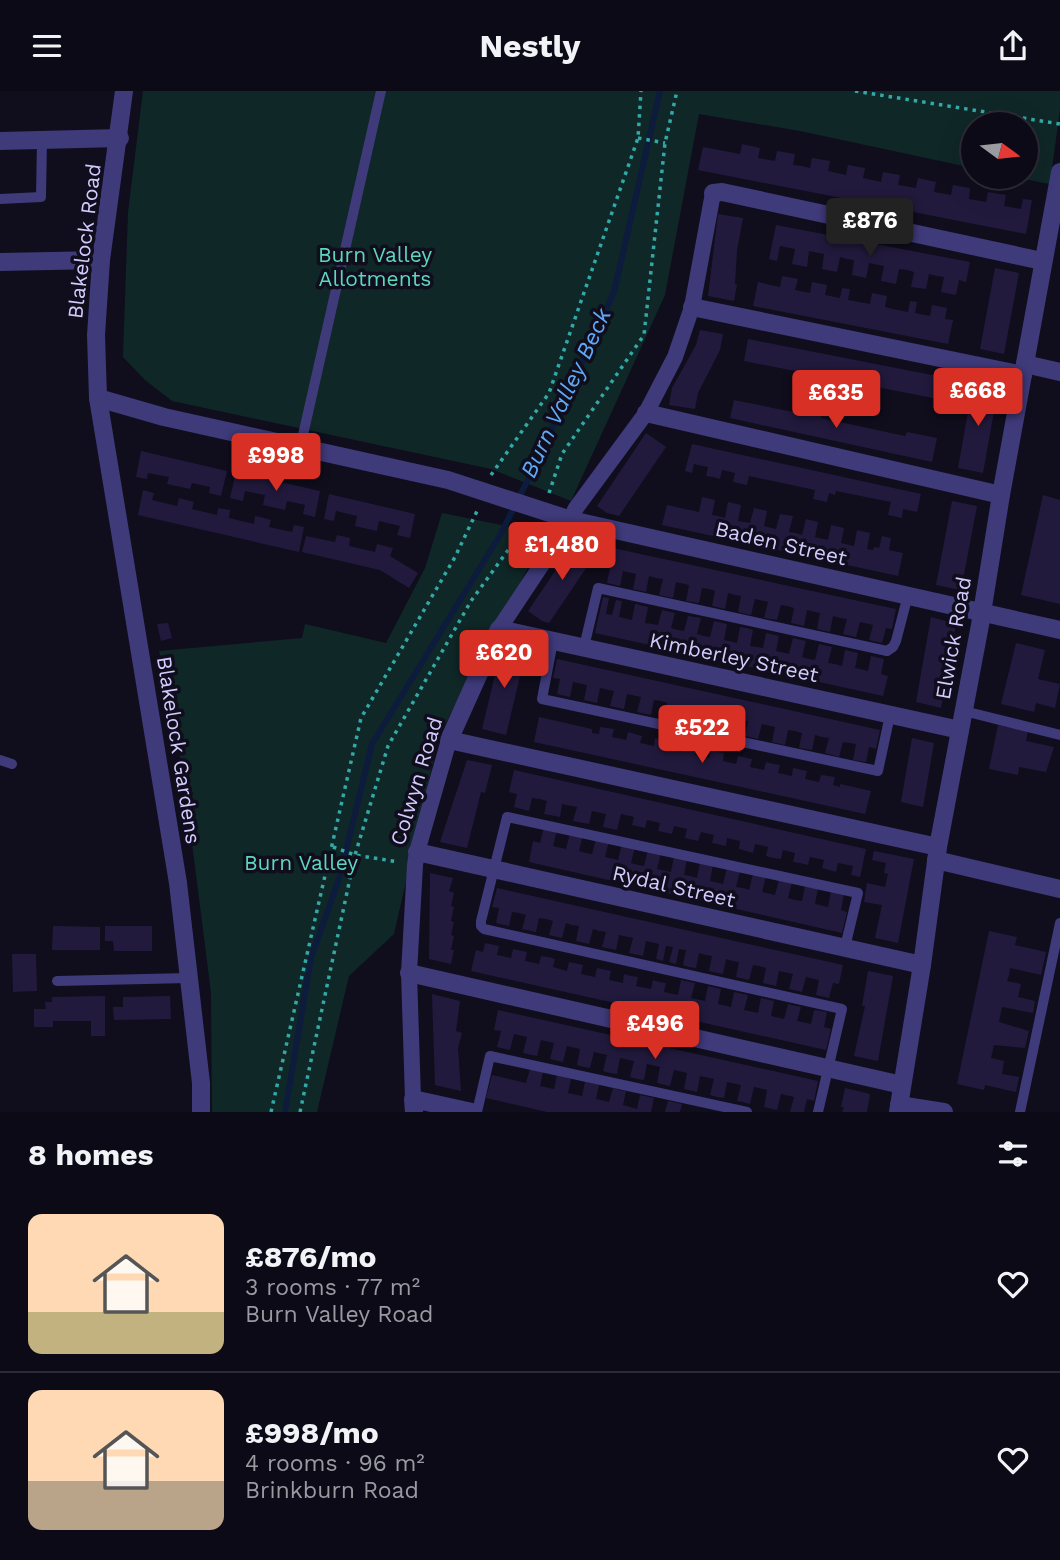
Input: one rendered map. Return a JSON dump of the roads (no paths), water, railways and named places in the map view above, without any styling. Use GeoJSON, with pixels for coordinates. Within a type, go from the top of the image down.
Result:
{"type":"FeatureCollection","features":[{"type":"Feature","properties":{"kind":"street","name":"Blakelock Road"},"geometry":{"type":"LineString","coordinates":[[98,398],[96,335],[102,260],[120,138],[124,91]]}},
{"type":"Feature","properties":{"kind":"street"},"geometry":{"type":"LineString","coordinates":[[0,141],[120,138]]}},
{"type":"Feature","properties":{"kind":"street","name":"Elwick Road"},"geometry":{"type":"LineString","coordinates":[[898,1109],[937,853],[1060,172]]}},
{"type":"Feature","properties":{"kind":"street"},"geometry":{"type":"LineString","coordinates":[[713,194],[722,192],[1042,261]]}},
{"type":"Feature","properties":{"kind":"street","name":"Colwyn Road"},"geometry":{"type":"LineString","coordinates":[[413,1105],[409,973],[416,858],[449,740],[499,629],[571,520],[576,508],[646,413],[675,357],[692,307],[713,194]]}},
{"type":"Feature","properties":{"kind":"street"},"geometry":{"type":"LineString","coordinates":[[0,262],[102,260]]}},
{"type":"Feature","properties":{"kind":"street"},"geometry":{"type":"LineString","coordinates":[[692,307],[1024,369],[1060,372]]}},
{"type":"Feature","properties":{"kind":"street","name":"Baden Street"},"geometry":{"type":"LineString","coordinates":[[98,398],[164,417],[448,480],[571,520],[1060,630]]}},
{"type":"Feature","properties":{"kind":"street","name":"Blakelock Gardens"},"geometry":{"type":"LineString","coordinates":[[98,398],[178,883],[201,1083],[201,1112]]}},
{"type":"Feature","properties":{"kind":"street"},"geometry":{"type":"LineString","coordinates":[[646,413],[1001,495]]}},
{"type":"Feature","properties":{"kind":"street","name":"Kimberley Street"},"geometry":{"type":"LineString","coordinates":[[499,629],[960,730]]}},
{"type":"Feature","properties":{"kind":"street"},"geometry":{"type":"LineString","coordinates":[[449,740],[937,853],[1060,889]]}},
{"type":"Feature","properties":{"kind":"street","name":"Rydal Street"},"geometry":{"type":"LineString","coordinates":[[416,858],[495,869],[922,965]]}},
{"type":"Feature","properties":{"kind":"street"},"geometry":{"type":"LineString","coordinates":[[409,973],[902,1085]]}},
{"type":"Feature","properties":{"kind":"street"},"geometry":{"type":"LineString","coordinates":[[413,1105],[474,1112]]}},
{"type":"Feature","properties":{"kind":"street"},"geometry":{"type":"LineString","coordinates":[[898,1109],[944,1112]]}},
{"type":"Feature","properties":{"kind":"lane"},"geometry":{"type":"LineString","coordinates":[[300,447],[381,91]]}},
{"type":"Feature","properties":{"kind":"lane"},"geometry":{"type":"LineString","coordinates":[[0,199],[41,197],[42,140]]}},
{"type":"Feature","properties":{"kind":"lane"},"geometry":{"type":"LineString","coordinates":[[584,647],[598,588],[887,651],[896,641],[908,595]]}},
{"type":"Feature","properties":{"kind":"lane"},"geometry":{"type":"LineString","coordinates":[[553,641],[541,699],[878,771],[890,715]]}},
{"type":"Feature","properties":{"kind":"lane"},"geometry":{"type":"LineString","coordinates":[[964,711],[1060,735]]}},
{"type":"Feature","properties":{"kind":"lane"},"geometry":{"type":"LineString","coordinates":[[0,760],[12,764]]}},
{"type":"Feature","properties":{"kind":"lane"},"geometry":{"type":"LineString","coordinates":[[818,1112],[842,1009],[484,929],[481,921],[507,817],[858,893],[845,947]]}},
{"type":"Feature","properties":{"kind":"lane"},"geometry":{"type":"LineString","coordinates":[[1020,1112],[1060,923]]}},
{"type":"Feature","properties":{"kind":"lane"},"geometry":{"type":"LineString","coordinates":[[57,981],[189,978]]}},
{"type":"Feature","properties":{"kind":"lane"},"geometry":{"type":"LineString","coordinates":[[474,1112],[490,1056],[747,1112]]}},
{"type":"Feature","properties":{"kind":"waterway","name":"Burn Valley Beck"},"geometry":{"type":"LineString","coordinates":[[285,1112],[311,958],[339,879],[372,744],[500,535],[534,468],[614,292],[660,91]]}},
{"type":"Feature","properties":{"kind":"park label","name":"Burn Valley Allotments"},"geometry":{"type":"Point","coordinates":[375,266]}},
{"type":"Feature","properties":{"kind":"park label","name":"Burn Valley"},"geometry":{"type":"Point","coordinates":[301,862]}}]}
